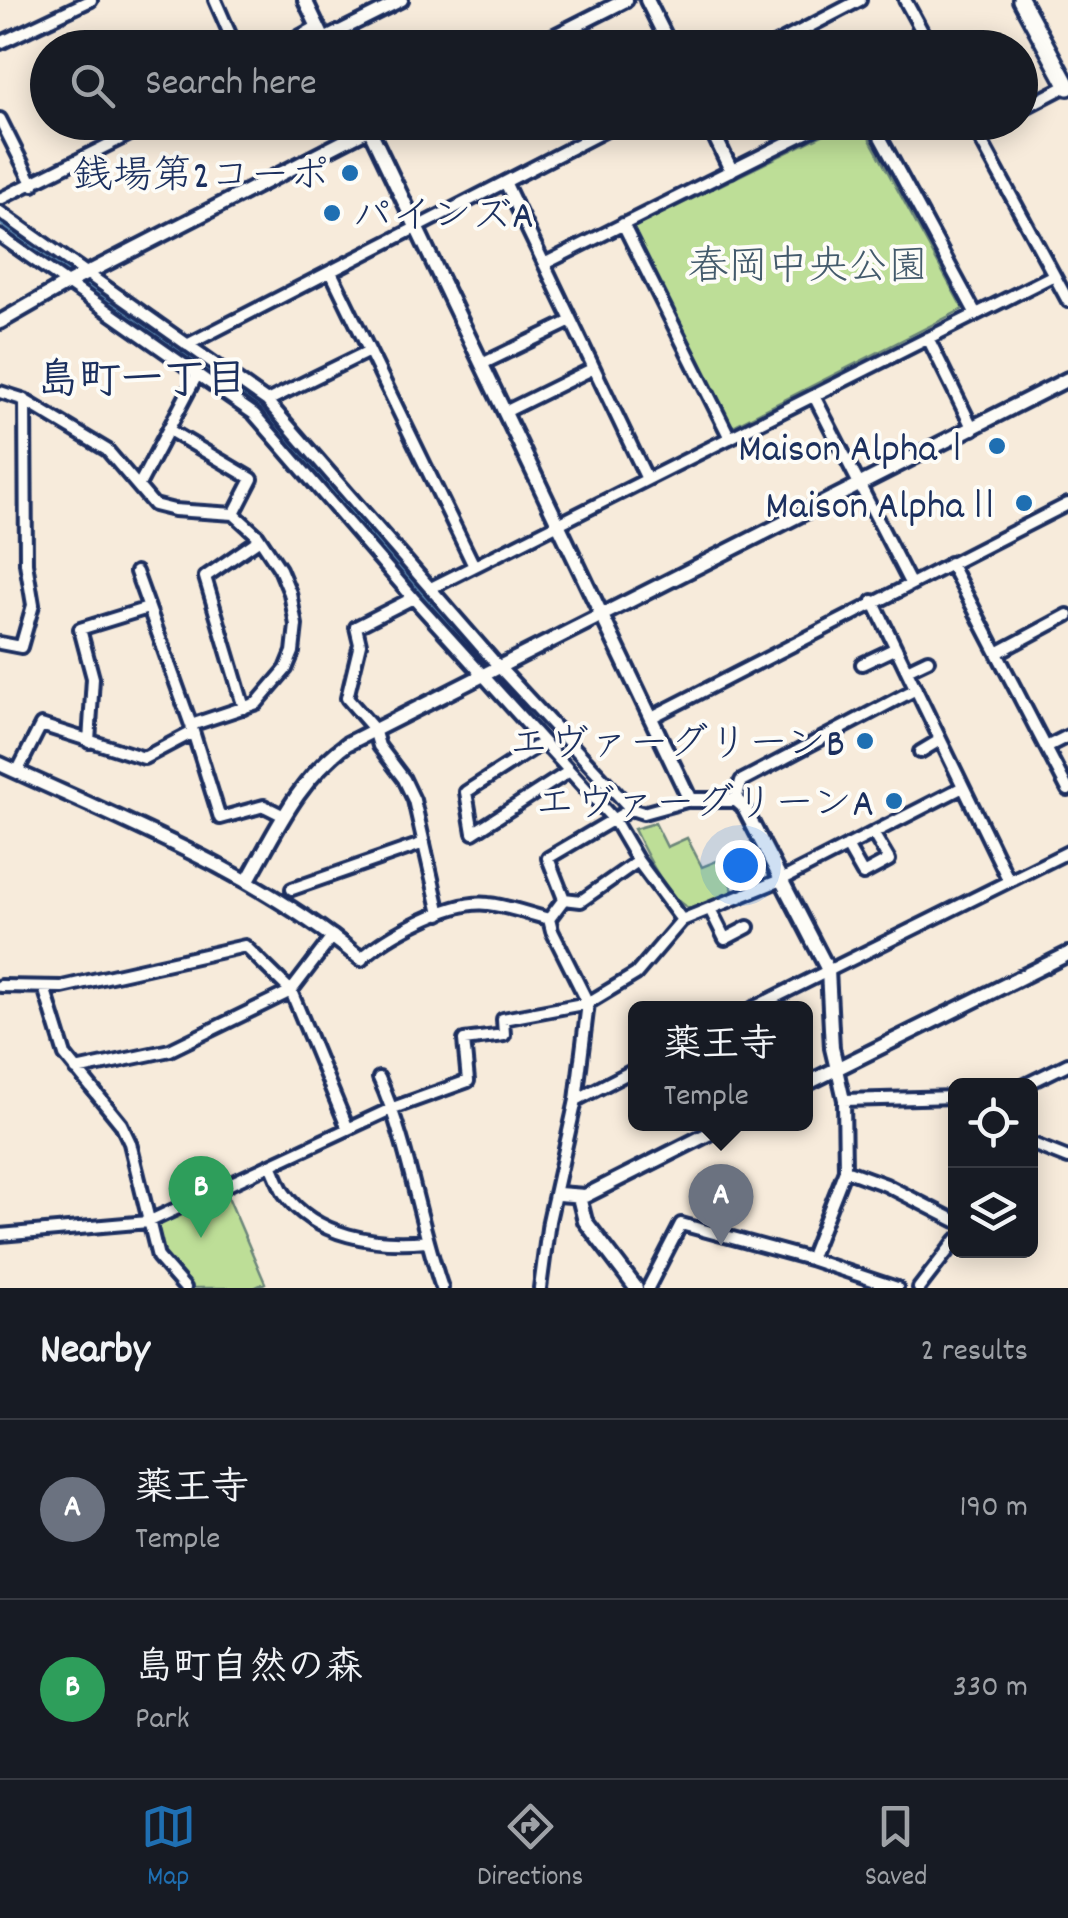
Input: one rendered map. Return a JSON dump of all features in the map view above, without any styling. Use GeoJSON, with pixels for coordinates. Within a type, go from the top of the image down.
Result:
{"type":"FeatureCollection","features":[{"type":"Feature","properties":{"kind":"main road"},"geometry":{"type":"LineString","coordinates":[[1021,0],[1037,30]]}},
{"type":"Feature","properties":{"kind":"main road"},"geometry":{"type":"LineString","coordinates":[[1038,31],[1068,86]]}},
{"type":"Feature","properties":{"kind":"street"},"geometry":{"type":"LineString","coordinates":[[0,44],[91,0]]}},
{"type":"Feature","properties":{"kind":"street"},"geometry":{"type":"LineString","coordinates":[[216,0],[228,30]]}},
{"type":"Feature","properties":{"kind":"street"},"geometry":{"type":"LineString","coordinates":[[306,0],[319,30]]}},
{"type":"Feature","properties":{"kind":"street"},"geometry":{"type":"LineString","coordinates":[[340,30],[402,0]]}},
{"type":"Feature","properties":{"kind":"street"},"geometry":{"type":"LineString","coordinates":[[567,30],[626,0]]}},
{"type":"Feature","properties":{"kind":"street"},"geometry":{"type":"LineString","coordinates":[[647,0],[661,30]]}},
{"type":"Feature","properties":{"kind":"street"},"geometry":{"type":"LineString","coordinates":[[802,30],[860,0]]}},
{"type":"Feature","properties":{"kind":"street"},"geometry":{"type":"LineString","coordinates":[[905,0],[921,30]]}},
{"type":"Feature","properties":{"kind":"street"},"geometry":{"type":"LineString","coordinates":[[1038,101],[1068,86]]}},
{"type":"Feature","properties":{"kind":"street"},"geometry":{"type":"LineString","coordinates":[[0,119],[32,185]]}},
{"type":"Feature","properties":{"kind":"street"},"geometry":{"type":"LineString","coordinates":[[0,199],[119,140]]}},
{"type":"Feature","properties":{"kind":"street"},"geometry":{"type":"LineString","coordinates":[[0,322],[343,140]]}},
{"type":"Feature","properties":{"kind":"street"},"geometry":{"type":"LineString","coordinates":[[378,140],[416,228],[690,800]]}},
{"type":"Feature","properties":{"kind":"street"},"geometry":{"type":"LineString","coordinates":[[187,345],[587,140]]}},
{"type":"Feature","properties":{"kind":"street"},"geometry":{"type":"LineString","coordinates":[[717,140],[732,170]]}},
{"type":"Feature","properties":{"kind":"street"},"geometry":{"type":"LineString","coordinates":[[544,264],[792,140]]}},
{"type":"Feature","properties":{"kind":"street"},"geometry":{"type":"LineString","coordinates":[[882,140],[976,314]]}},
{"type":"Feature","properties":{"kind":"street"},"geometry":{"type":"LineString","coordinates":[[981,140],[1068,301]]}},
{"type":"Feature","properties":{"kind":"street"},"geometry":{"type":"LineString","coordinates":[[504,182],[647,480]]}},
{"type":"Feature","properties":{"kind":"street"},"geometry":{"type":"LineString","coordinates":[[0,212],[267,401],[498,667],[630,809],[643,813],[690,800],[736,800],[743,806],[828,970],[832,1048],[844,1100],[844,1170],[810,1260]]}},
{"type":"Feature","properties":{"kind":"street"},"geometry":{"type":"LineString","coordinates":[[623,224],[730,438]]}},
{"type":"Feature","properties":{"kind":"street"},"geometry":{"type":"LineString","coordinates":[[0,236],[254,414],[482,676],[614,820],[638,861],[682,920]]}},
{"type":"Feature","properties":{"kind":"street"},"geometry":{"type":"LineString","coordinates":[[331,272],[474,566]]}},
{"type":"Feature","properties":{"kind":"street"},"geometry":{"type":"LineString","coordinates":[[431,588],[1054,275]]}},
{"type":"Feature","properties":{"kind":"street"},"geometry":{"type":"LineString","coordinates":[[482,364],[571,321]]}},
{"type":"Feature","properties":{"kind":"street"},"geometry":{"type":"LineString","coordinates":[[928,338],[973,429]]}},
{"type":"Feature","properties":{"kind":"street"},"geometry":{"type":"LineString","coordinates":[[267,401],[370,350]]}},
{"type":"Feature","properties":{"kind":"street"},"geometry":{"type":"LineString","coordinates":[[505,412],[594,368]]}},
{"type":"Feature","properties":{"kind":"street"},"geometry":{"type":"LineString","coordinates":[[139,486],[197,375]]}},
{"type":"Feature","properties":{"kind":"street"},"geometry":{"type":"LineString","coordinates":[[248,880],[313,772],[374,728],[603,617],[1068,379]]}},
{"type":"Feature","properties":{"kind":"street"},"geometry":{"type":"LineString","coordinates":[[0,392],[25,400],[106,450],[154,505],[234,514],[260,539],[290,593],[296,625],[293,652],[286,669],[257,703],[192,728],[144,758],[41,726],[17,772]]}},
{"type":"Feature","properties":{"kind":"street"},"geometry":{"type":"LineString","coordinates":[[814,396],[910,583]]}},
{"type":"Feature","properties":{"kind":"street"},"geometry":{"type":"LineString","coordinates":[[0,643],[21,647],[33,605],[26,563],[25,400]]}},
{"type":"Feature","properties":{"kind":"street"},"geometry":{"type":"LineString","coordinates":[[169,430],[252,480],[234,514]]}},
{"type":"Feature","properties":{"kind":"street"},"geometry":{"type":"LineString","coordinates":[[650,718],[1068,504]]}},
{"type":"Feature","properties":{"kind":"street"},"geometry":{"type":"LineString","coordinates":[[244,708],[206,577],[260,539]]}},
{"type":"Feature","properties":{"kind":"street"},"geometry":{"type":"LineString","coordinates":[[950,563],[1068,790]]}},
{"type":"Feature","properties":{"kind":"street"},"geometry":{"type":"LineString","coordinates":[[136,572],[220,818],[264,806],[284,816]]}},
{"type":"Feature","properties":{"kind":"street"},"geometry":{"type":"LineString","coordinates":[[413,598],[356,627],[360,644],[347,698],[374,728],[379,746],[404,779],[414,800],[440,914]]}},
{"type":"Feature","properties":{"kind":"street"},"geometry":{"type":"LineString","coordinates":[[873,601],[1009,881]]}},
{"type":"Feature","properties":{"kind":"street"},"geometry":{"type":"LineString","coordinates":[[89,742],[93,678],[80,629],[148,608]]}},
{"type":"Feature","properties":{"kind":"street"},"geometry":{"type":"LineString","coordinates":[[997,652],[1068,615]]}},
{"type":"Feature","properties":{"kind":"street"},"geometry":{"type":"LineString","coordinates":[[862,664],[896,648]]}},
{"type":"Feature","properties":{"kind":"street"},"geometry":{"type":"LineString","coordinates":[[907,670],[928,660]]}},
{"type":"Feature","properties":{"kind":"street"},"geometry":{"type":"LineString","coordinates":[[736,800],[741,781],[916,689]]}},
{"type":"Feature","properties":{"kind":"street"},"geometry":{"type":"LineString","coordinates":[[1046,748],[1068,736]]}},
{"type":"Feature","properties":{"kind":"street"},"geometry":{"type":"LineString","coordinates":[[920,752],[940,740]]}},
{"type":"Feature","properties":{"kind":"street"},"geometry":{"type":"LineString","coordinates":[[542,743],[466,792],[474,833],[568,772]]}},
{"type":"Feature","properties":{"kind":"street"},"geometry":{"type":"LineString","coordinates":[[0,764],[248,880],[361,959],[395,933],[440,914],[484,903],[549,919]]}},
{"type":"Feature","properties":{"kind":"street"},"geometry":{"type":"LineString","coordinates":[[0,1235],[148,1222],[392,1108],[468,1081],[464,1040],[504,1035],[503,1019],[588,1003],[636,974],[682,920],[783,879],[963,787]]}},
{"type":"Feature","properties":{"kind":"street"},"geometry":{"type":"LineString","coordinates":[[564,899],[548,858],[630,809]]}},
{"type":"Feature","properties":{"kind":"street"},"geometry":{"type":"LineString","coordinates":[[847,846],[863,874],[889,860],[872,833]]}},
{"type":"Feature","properties":{"kind":"street"},"geometry":{"type":"LineString","coordinates":[[292,889],[424,843]]}},
{"type":"Feature","properties":{"kind":"street"},"geometry":{"type":"LineString","coordinates":[[767,1001],[1068,852]]}},
{"type":"Feature","properties":{"kind":"street"},"geometry":{"type":"LineString","coordinates":[[564,899],[582,902],[638,861]]}},
{"type":"Feature","properties":{"kind":"street"},"geometry":{"type":"LineString","coordinates":[[549,919],[564,899]]}},
{"type":"Feature","properties":{"kind":"street"},"geometry":{"type":"LineString","coordinates":[[710,908],[725,939],[748,927]]}},
{"type":"Feature","properties":{"kind":"street"},"geometry":{"type":"LineString","coordinates":[[540,1288],[576,1100],[588,1003],[549,919]]}},
{"type":"Feature","properties":{"kind":"street"},"geometry":{"type":"LineString","coordinates":[[76,1070],[170,1050],[291,991],[333,936]]}},
{"type":"Feature","properties":{"kind":"street"},"geometry":{"type":"LineString","coordinates":[[0,986],[62,987],[245,946],[291,991],[348,1128]]}},
{"type":"Feature","properties":{"kind":"street"},"geometry":{"type":"LineString","coordinates":[[813,1080],[1068,954]]}},
{"type":"Feature","properties":{"kind":"street"},"geometry":{"type":"LineString","coordinates":[[44,986],[65,1055],[121,1124],[130,1143],[158,1257],[186,1288]]}},
{"type":"Feature","properties":{"kind":"street"},"geometry":{"type":"LineString","coordinates":[[1038,1078],[1068,1064]]}},
{"type":"Feature","properties":{"kind":"street"},"geometry":{"type":"LineString","coordinates":[[576,1100],[628,1073]]}},
{"type":"Feature","properties":{"kind":"street"},"geometry":{"type":"LineString","coordinates":[[379,1078],[392,1108],[426,1242],[442,1288]]}},
{"type":"Feature","properties":{"kind":"street"},"geometry":{"type":"LineString","coordinates":[[844,1100],[948,1097]]}},
{"type":"Feature","properties":{"kind":"street"},"geometry":{"type":"LineString","coordinates":[[558,1194],[580,1197],[714,1131]]}},
{"type":"Feature","properties":{"kind":"street"},"geometry":{"type":"LineString","coordinates":[[1038,1150],[1068,1158]]}},
{"type":"Feature","properties":{"kind":"street"},"geometry":{"type":"LineString","coordinates":[[271,1164],[284,1193],[312,1218],[348,1236],[370,1241],[426,1242]]}},
{"type":"Feature","properties":{"kind":"street"},"geometry":{"type":"LineString","coordinates":[[844,1170],[886,1185],[948,1217]]}},
{"type":"Feature","properties":{"kind":"street"},"geometry":{"type":"LineString","coordinates":[[580,1197],[585,1221],[636,1288]]}},
{"type":"Feature","properties":{"kind":"street"},"geometry":{"type":"LineString","coordinates":[[648,1288],[682,1224],[896,1288]]}},
{"type":"Feature","properties":{"kind":"street"},"geometry":{"type":"LineString","coordinates":[[919,1288],[948,1250]]}},
{"type":"Feature","properties":{"kind":"green space","name":"春岡中央公園"},"geometry":{"type":"Polygon","coordinates":[[[812,140],[870,140],[963,309],[731,427],[633,228],[812,140]]]}},
{"type":"Feature","properties":{"kind":"green space"},"geometry":{"type":"Polygon","coordinates":[[[655,823],[667,847],[687,838],[702,867],[729,856],[736,870],[727,876],[734,893],[697,909],[678,901],[634,829],[655,823]]]}},
{"type":"Feature","properties":{"kind":"green space"},"geometry":{"type":"Polygon","coordinates":[[[226,1192],[265,1283],[254,1288],[193,1288],[160,1252],[152,1225],[226,1192]]]}},
{"type":"Feature","properties":{"kind":"waterway"},"geometry":{"type":"LineString","coordinates":[[0,223],[73,275]]}},
{"type":"Feature","properties":{"kind":"waterway"},"geometry":{"type":"LineString","coordinates":[[81,280],[266,412],[487,668]]}},
{"type":"Feature","properties":{"kind":"waterway"},"geometry":{"type":"LineString","coordinates":[[493,675],[623,821]]}},
{"type":"Feature","properties":{"kind":"place","name":"銭場第2コーポ"},"geometry":{"type":"Point","coordinates":[350,173]}},
{"type":"Feature","properties":{"kind":"place","name":"パインズA"},"geometry":{"type":"Point","coordinates":[332,213]}},
{"type":"Feature","properties":{"kind":"place","name":"Maison AlphaⅠ"},"geometry":{"type":"Point","coordinates":[997,446]}},
{"type":"Feature","properties":{"kind":"place","name":"Maison AlphaⅡ"},"geometry":{"type":"Point","coordinates":[1024,503]}},
{"type":"Feature","properties":{"kind":"place","name":"エヴァーグリーンB"},"geometry":{"type":"Point","coordinates":[865,741]}},
{"type":"Feature","properties":{"kind":"place","name":"エヴァーグリーンA"},"geometry":{"type":"Point","coordinates":[894,801]}},
{"type":"Feature","properties":{"kind":"place","name":"島町自然の森"},"geometry":{"type":"Point","coordinates":[201,1238]}},
{"type":"Feature","properties":{"kind":"place","name":"薬王寺"},"geometry":{"type":"Point","coordinates":[721,1246]}},
{"type":"Feature","properties":{"kind":"district","name":"島町一丁目"},"geometry":{"type":"Point","coordinates":[142,377]}}]}
